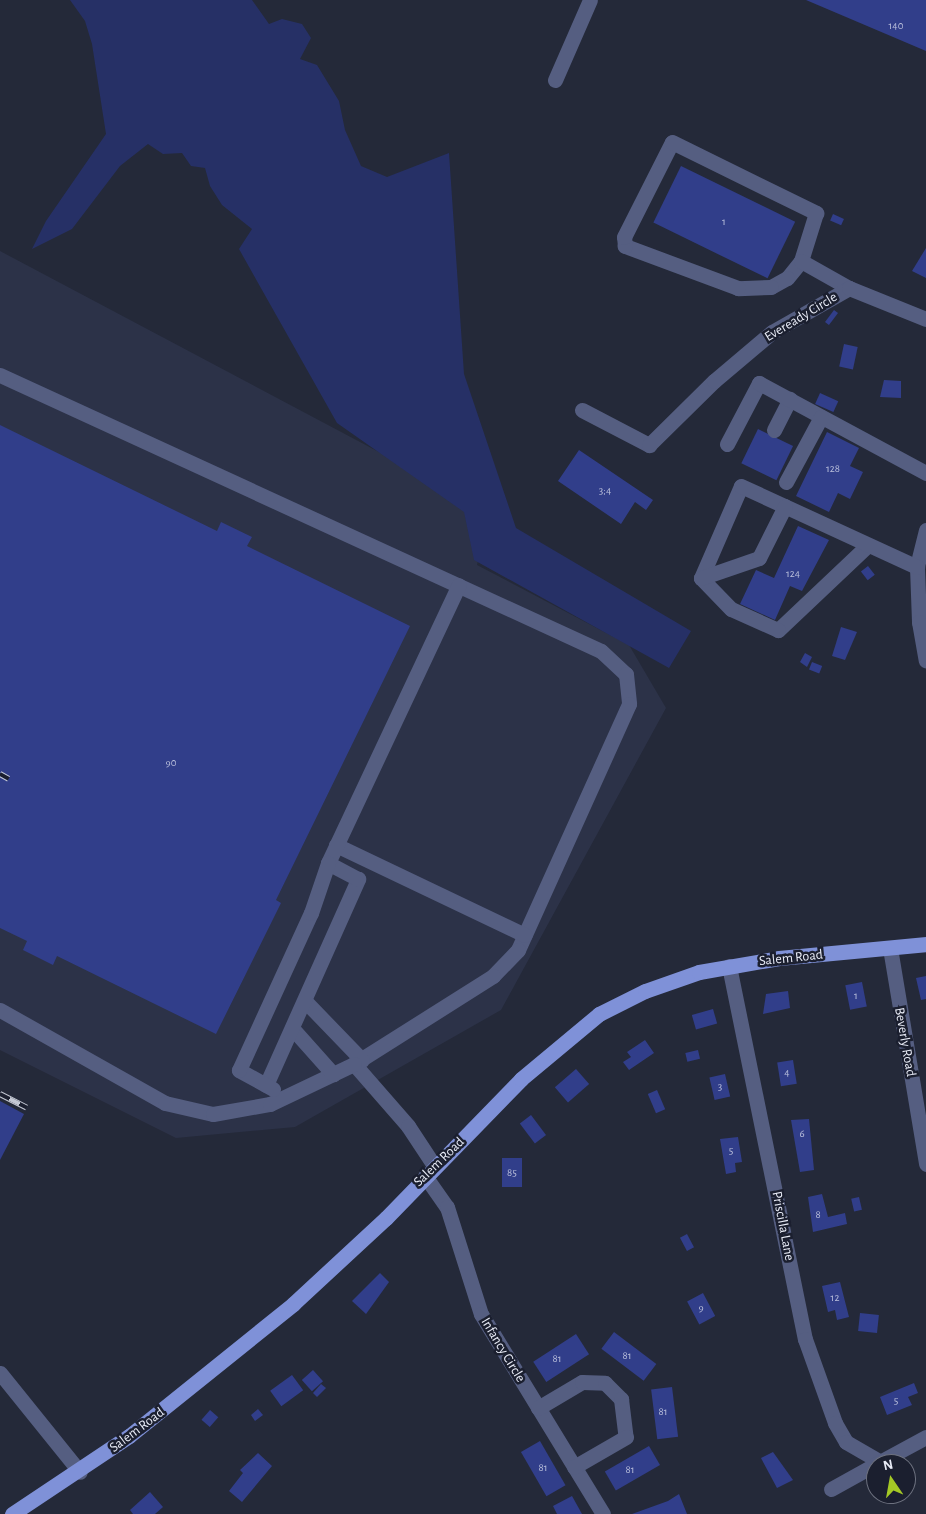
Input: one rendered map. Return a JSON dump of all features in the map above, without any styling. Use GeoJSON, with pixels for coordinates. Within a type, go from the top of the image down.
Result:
{"type":"FeatureCollection","features":[{"type":"Feature","properties":{"kind":"main road","name":"Salem Road"},"geometry":{"type":"LineString","coordinates":[[12,1514],[80,1472],[293,1304],[430,1172],[521,1080],[599,1014],[670,980],[729,966],[926,944]]}},
{"type":"Feature","properties":{"kind":"street"},"geometry":{"type":"LineString","coordinates":[[555,80],[590,0]]}},
{"type":"Feature","properties":{"kind":"street"},"geometry":{"type":"LineString","coordinates":[[672,142],[816,213],[800,261],[787,278],[771,287],[738,288],[625,246],[624,237],[672,142]]}},
{"type":"Feature","properties":{"kind":"street"},"geometry":{"type":"LineString","coordinates":[[800,261],[849,288]]}},
{"type":"Feature","properties":{"kind":"street","name":"Eveready Circle"},"geometry":{"type":"LineString","coordinates":[[582,410],[649,445],[714,381],[772,332],[849,288],[926,319]]}},
{"type":"Feature","properties":{"kind":"street"},"geometry":{"type":"LineString","coordinates":[[0,375],[601,651],[626,674],[629,690],[629,704],[518,950],[493,976],[358,1062],[270,1104],[213,1114],[166,1103],[0,1010]]}},
{"type":"Feature","properties":{"kind":"street"},"geometry":{"type":"LineString","coordinates":[[727,444],[759,383],[926,473]]}},
{"type":"Feature","properties":{"kind":"street"},"geometry":{"type":"LineString","coordinates":[[774,430],[790,400]]}},
{"type":"Feature","properties":{"kind":"street"},"geometry":{"type":"LineString","coordinates":[[786,482],[821,417]]}},
{"type":"Feature","properties":{"kind":"street"},"geometry":{"type":"LineString","coordinates":[[702,578],[741,486],[917,567]]}},
{"type":"Feature","properties":{"kind":"street"},"geometry":{"type":"LineString","coordinates":[[702,578],[759,558],[785,506]]}},
{"type":"Feature","properties":{"kind":"street"},"geometry":{"type":"LineString","coordinates":[[926,530],[917,567],[919,622],[926,660]]}},
{"type":"Feature","properties":{"kind":"street"},"geometry":{"type":"LineString","coordinates":[[702,578],[731,609],[778,630],[868,545]]}},
{"type":"Feature","properties":{"kind":"street"},"geometry":{"type":"LineString","coordinates":[[286,1096],[239,1070],[311,913],[336,844],[459,585]]}},
{"type":"Feature","properties":{"kind":"street"},"geometry":{"type":"LineString","coordinates":[[336,844],[525,935]]}},
{"type":"Feature","properties":{"kind":"street"},"geometry":{"type":"LineString","coordinates":[[266,1085],[358,879],[328,863]]}},
{"type":"Feature","properties":{"kind":"street","name":"Beverly Road"},"geometry":{"type":"LineString","coordinates":[[890,948],[926,1164]]}},
{"type":"Feature","properties":{"kind":"street","name":"Priscilla Lane"},"geometry":{"type":"LineString","coordinates":[[729,966],[804,1339],[838,1430],[846,1442],[866,1456]]}},
{"type":"Feature","properties":{"kind":"street","name":"Infancy Circle"},"geometry":{"type":"LineString","coordinates":[[305,1001],[358,1062],[408,1126],[447,1206],[481,1314],[603,1514]]}},
{"type":"Feature","properties":{"kind":"street"},"geometry":{"type":"LineString","coordinates":[[292,1028],[333,1074]]}},
{"type":"Feature","properties":{"kind":"street"},"geometry":{"type":"LineString","coordinates":[[0,1373],[80,1472]]}},
{"type":"Feature","properties":{"kind":"street"},"geometry":{"type":"LineString","coordinates":[[538,1408],[582,1382],[605,1383],[621,1399],[626,1437],[574,1466]]}},
{"type":"Feature","properties":{"kind":"street"},"geometry":{"type":"LineString","coordinates":[[894,1454],[926,1437]]}},
{"type":"Feature","properties":{"kind":"street"},"geometry":{"type":"LineString","coordinates":[[831,1489],[866,1469]]}},
{"type":"Feature","properties":{"kind":"shaded area"},"geometry":{"type":"Polygon","coordinates":[[[70,0],[252,0],[269,24],[282,19],[302,24],[311,38],[300,59],[317,65],[339,101],[345,130],[361,166],[387,177],[449,153],[464,374],[516,528],[691,631],[669,668],[474,560],[464,512],[337,423],[239,249],[252,229],[222,205],[210,186],[205,168],[191,166],[182,153],[163,154],[148,144],[120,166],[72,229],[32,249],[46,221],[106,134],[92,44],[85,21],[70,0]]]}},
{"type":"Feature","properties":{"kind":"shaded area"},"geometry":{"type":"Polygon","coordinates":[[[0,251],[490,511],[477,565],[629,645],[666,708],[501,1010],[295,1127],[176,1138],[0,1050],[0,251]]]}},
{"type":"Feature","properties":{"kind":"building"},"geometry":{"type":"Polygon","coordinates":[[[806,0],[926,0],[926,51],[806,0]]]}},
{"type":"Feature","properties":{"kind":"building"},"geometry":{"type":"Polygon","coordinates":[[[681,166],[795,222],[768,278],[653,223],[681,166]]]}},
{"type":"Feature","properties":{"kind":"building"},"geometry":{"type":"Polygon","coordinates":[[[833,214],[844,219],[841,225],[830,220],[833,214]]]}},
{"type":"Feature","properties":{"kind":"building"},"geometry":{"type":"Polygon","coordinates":[[[926,248],[926,278],[912,271],[926,248]]]}},
{"type":"Feature","properties":{"kind":"building"},"geometry":{"type":"Polygon","coordinates":[[[834,310],[838,313],[829,325],[825,322],[834,310]]]}},
{"type":"Feature","properties":{"kind":"building"},"geometry":{"type":"Polygon","coordinates":[[[844,344],[858,347],[853,369],[839,366],[844,344]]]}},
{"type":"Feature","properties":{"kind":"building"},"geometry":{"type":"Polygon","coordinates":[[[884,380],[901,381],[901,398],[880,397],[884,380]]]}},
{"type":"Feature","properties":{"kind":"building"},"geometry":{"type":"Polygon","coordinates":[[[820,393],[838,401],[833,412],[815,404],[820,393]]]}},
{"type":"Feature","properties":{"kind":"building"},"geometry":{"type":"Polygon","coordinates":[[[0,425],[217,531],[221,522],[252,537],[247,546],[410,626],[276,900],[281,903],[216,1034],[57,956],[53,965],[23,950],[27,941],[0,928],[0,425]]]}},
{"type":"Feature","properties":{"kind":"building"},"geometry":{"type":"Polygon","coordinates":[[[758,429],[793,446],[776,480],[741,463],[758,429]]]}},
{"type":"Feature","properties":{"kind":"building"},"geometry":{"type":"Polygon","coordinates":[[[827,432],[859,448],[850,466],[863,472],[850,499],[838,493],[829,512],[796,496],[827,432]]]}},
{"type":"Feature","properties":{"kind":"building"},"geometry":{"type":"Polygon","coordinates":[[[579,450],[653,500],[646,510],[635,502],[621,524],[558,481],[579,450]]]}},
{"type":"Feature","properties":{"kind":"building"},"geometry":{"type":"Polygon","coordinates":[[[798,526],[829,540],[802,591],[790,586],[775,620],[740,604],[756,570],[774,578],[798,526]]]}},
{"type":"Feature","properties":{"kind":"building"},"geometry":{"type":"Polygon","coordinates":[[[868,566],[875,575],[868,580],[861,572],[868,566]]]}},
{"type":"Feature","properties":{"kind":"building"},"geometry":{"type":"Polygon","coordinates":[[[841,627],[857,632],[845,660],[832,656],[841,627]]]}},
{"type":"Feature","properties":{"kind":"building"},"geometry":{"type":"Polygon","coordinates":[[[805,653],[812,657],[807,667],[800,662],[805,653]]]}},
{"type":"Feature","properties":{"kind":"building"},"geometry":{"type":"Polygon","coordinates":[[[812,662],[822,666],[819,674],[809,669],[812,662]]]}},
{"type":"Feature","properties":{"kind":"building"},"geometry":{"type":"Polygon","coordinates":[[[926,976],[926,999],[921,1000],[916,978],[926,976]]]}},
{"type":"Feature","properties":{"kind":"building"},"geometry":{"type":"Polygon","coordinates":[[[862,982],[867,1007],[850,1010],[845,985],[862,982]]]}},
{"type":"Feature","properties":{"kind":"building"},"geometry":{"type":"Polygon","coordinates":[[[788,991],[790,1008],[763,1014],[766,994],[788,991]]]}},
{"type":"Feature","properties":{"kind":"building"},"geometry":{"type":"Polygon","coordinates":[[[713,1009],[717,1023],[696,1029],[692,1015],[713,1009]]]}},
{"type":"Feature","properties":{"kind":"building"},"geometry":{"type":"Polygon","coordinates":[[[645,1040],[654,1053],[629,1070],[623,1062],[631,1057],[627,1052],[645,1040]]]}},
{"type":"Feature","properties":{"kind":"building"},"geometry":{"type":"Polygon","coordinates":[[[698,1050],[700,1059],[687,1062],[685,1053],[698,1050]]]}},
{"type":"Feature","properties":{"kind":"building"},"geometry":{"type":"Polygon","coordinates":[[[793,1060],[797,1084],[781,1086],[777,1063],[793,1060]]]}},
{"type":"Feature","properties":{"kind":"building"},"geometry":{"type":"Polygon","coordinates":[[[576,1069],[589,1084],[568,1102],[555,1087],[576,1069]]]}},
{"type":"Feature","properties":{"kind":"building"},"geometry":{"type":"Polygon","coordinates":[[[725,1074],[730,1096],[715,1100],[709,1078],[725,1074]]]}},
{"type":"Feature","properties":{"kind":"building"},"geometry":{"type":"Polygon","coordinates":[[[657,1090],[665,1109],[656,1113],[648,1094],[657,1090]]]}},
{"type":"Feature","properties":{"kind":"building"},"geometry":{"type":"Polygon","coordinates":[[[0,1101],[24,1114],[0,1160],[0,1101]]]}},
{"type":"Feature","properties":{"kind":"building"},"geometry":{"type":"Polygon","coordinates":[[[531,1115],[546,1135],[535,1143],[520,1123],[531,1115]]]}},
{"type":"Feature","properties":{"kind":"building"},"geometry":{"type":"Polygon","coordinates":[[[809,1119],[814,1170],[800,1172],[791,1120],[809,1119]]]}},
{"type":"Feature","properties":{"kind":"building"},"geometry":{"type":"Polygon","coordinates":[[[738,1137],[742,1162],[735,1163],[736,1172],[726,1174],[720,1139],[738,1137]]]}},
{"type":"Feature","properties":{"kind":"building"},"geometry":{"type":"Polygon","coordinates":[[[502,1158],[522,1158],[522,1187],[502,1187],[502,1158]]]}},
{"type":"Feature","properties":{"kind":"building"},"geometry":{"type":"Polygon","coordinates":[[[822,1194],[828,1217],[845,1213],[847,1224],[813,1232],[808,1197],[822,1194]]]}},
{"type":"Feature","properties":{"kind":"building"},"geometry":{"type":"Polygon","coordinates":[[[859,1197],[862,1210],[854,1211],[851,1199],[859,1197]]]}},
{"type":"Feature","properties":{"kind":"building"},"geometry":{"type":"Polygon","coordinates":[[[687,1234],[694,1247],[687,1251],[680,1238],[687,1234]]]}},
{"type":"Feature","properties":{"kind":"building"},"geometry":{"type":"Polygon","coordinates":[[[380,1273],[389,1282],[366,1314],[352,1301],[380,1273]]]}},
{"type":"Feature","properties":{"kind":"building"},"geometry":{"type":"Polygon","coordinates":[[[840,1282],[849,1317],[837,1320],[835,1310],[828,1312],[822,1286],[840,1282]]]}},
{"type":"Feature","properties":{"kind":"building"},"geometry":{"type":"Polygon","coordinates":[[[703,1293],[715,1316],[699,1324],[687,1301],[703,1293]]]}},
{"type":"Feature","properties":{"kind":"building"},"geometry":{"type":"Polygon","coordinates":[[[860,1313],[879,1315],[877,1333],[858,1331],[860,1313]]]}},
{"type":"Feature","properties":{"kind":"building"},"geometry":{"type":"Polygon","coordinates":[[[614,1332],[656,1364],[644,1381],[601,1349],[614,1332]]]}},
{"type":"Feature","properties":{"kind":"building"},"geometry":{"type":"Polygon","coordinates":[[[576,1334],[589,1354],[546,1382],[533,1362],[576,1334]]]}},
{"type":"Feature","properties":{"kind":"building"},"geometry":{"type":"Polygon","coordinates":[[[313,1370],[323,1381],[312,1391],[302,1380],[313,1370]]]}},
{"type":"Feature","properties":{"kind":"building"},"geometry":{"type":"Polygon","coordinates":[[[292,1375],[303,1390],[281,1406],[270,1391],[292,1375]]]}},
{"type":"Feature","properties":{"kind":"building"},"geometry":{"type":"Polygon","coordinates":[[[914,1383],[918,1393],[908,1397],[912,1405],[887,1415],[880,1397],[914,1383]]]}},
{"type":"Feature","properties":{"kind":"building"},"geometry":{"type":"Polygon","coordinates":[[[321,1384],[326,1388],[317,1397],[313,1393],[321,1384]]]}},
{"type":"Feature","properties":{"kind":"building"},"geometry":{"type":"Polygon","coordinates":[[[672,1387],[678,1437],[657,1439],[651,1390],[672,1387]]]}},
{"type":"Feature","properties":{"kind":"building"},"geometry":{"type":"Polygon","coordinates":[[[258,1409],[263,1415],[255,1421],[251,1415],[258,1409]]]}},
{"type":"Feature","properties":{"kind":"building"},"geometry":{"type":"Polygon","coordinates":[[[210,1410],[218,1417],[210,1427],[201,1420],[210,1410]]]}},
{"type":"Feature","properties":{"kind":"building"},"geometry":{"type":"Polygon","coordinates":[[[540,1441],[566,1485],[546,1496],[521,1452],[540,1441]]]}},
{"type":"Feature","properties":{"kind":"building"},"geometry":{"type":"Polygon","coordinates":[[[649,1446],[660,1465],[616,1491],[605,1472],[649,1446]]]}},
{"type":"Feature","properties":{"kind":"building"},"geometry":{"type":"Polygon","coordinates":[[[773,1452],[793,1480],[777,1488],[761,1458],[773,1452]]]}},
{"type":"Feature","properties":{"kind":"building"},"geometry":{"type":"Polygon","coordinates":[[[258,1453],[272,1466],[242,1502],[229,1491],[243,1473],[240,1470],[258,1453]]]}},
{"type":"Feature","properties":{"kind":"building"},"geometry":{"type":"Polygon","coordinates":[[[150,1492],[163,1507],[155,1514],[133,1514],[130,1510],[150,1492]]]}},
{"type":"Feature","properties":{"kind":"building"},"geometry":{"type":"Polygon","coordinates":[[[679,1494],[687,1514],[632,1514],[668,1501],[679,1494]]]}},
{"type":"Feature","properties":{"kind":"building"},"geometry":{"type":"Polygon","coordinates":[[[572,1496],[582,1514],[557,1514],[553,1506],[572,1496]]]}},
{"type":"Feature","properties":{"kind":"railway"},"geometry":{"type":"LineString","coordinates":[[0,774],[9,779]]}},
{"type":"Feature","properties":{"kind":"railway"},"geometry":{"type":"LineString","coordinates":[[0,1094],[27,1108]]}}]}
